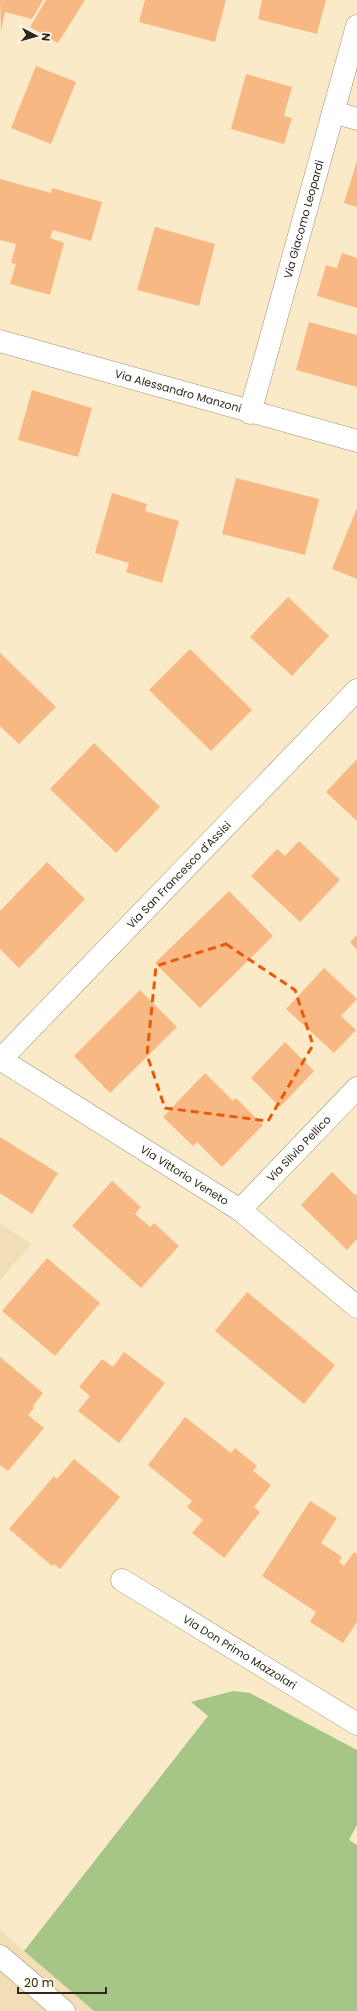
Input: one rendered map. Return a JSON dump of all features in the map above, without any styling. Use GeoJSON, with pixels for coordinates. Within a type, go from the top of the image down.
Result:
{"type":"FeatureCollection","features":[{"type":"Feature","properties":{"kind":"street","name":"Via Giacomo Leopardi"},"geometry":{"type":"LineString","coordinates":[[250,412],[357,26]]}},
{"type":"Feature","properties":{"kind":"street"},"geometry":{"type":"LineString","coordinates":[[333,112],[357,119]]}},
{"type":"Feature","properties":{"kind":"street","name":"Via Alessandro Manzoni"},"geometry":{"type":"LineString","coordinates":[[1,344],[357,441]]}},
{"type":"Feature","properties":{"kind":"street","name":"Via San Francesco d'Assisi"},"geometry":{"type":"LineString","coordinates":[[0,1059],[357,690]]}},
{"type":"Feature","properties":{"kind":"street","name":"Via Vittorio Veneto"},"geometry":{"type":"LineString","coordinates":[[0,1059],[240,1210],[357,1307]]}},
{"type":"Feature","properties":{"kind":"street","name":"Via Silvio Pellico"},"geometry":{"type":"LineString","coordinates":[[240,1210],[357,1088]]}},
{"type":"Feature","properties":{"kind":"street","name":"Via Don Primo Mazzolari"},"geometry":{"type":"LineString","coordinates":[[122,1580],[357,1724]]}},
{"type":"Feature","properties":{"kind":"street"},"geometry":{"type":"LineString","coordinates":[[0,1956],[64,2011]]}},
{"type":"Feature","properties":{"kind":"highlighted area"},"geometry":{"type":"Polygon","coordinates":[[[226,944],[295,990],[313,1045],[268,1121],[165,1108],[147,1055],[156,966],[226,944]]]}},
{"type":"Feature","properties":{"kind":"shaded area"},"geometry":{"type":"Polygon","coordinates":[[[0,1223],[32,1244],[0,1280],[0,1223]]]}},
{"type":"Feature","properties":{"kind":"shaded area"},"geometry":{"type":"Polygon","coordinates":[[[0,1930],[24,1951],[94,2011],[0,2011],[0,1930]]]}},
{"type":"Feature","properties":{"kind":"green space"},"geometry":{"type":"Polygon","coordinates":[[[233,1691],[250,1693],[357,1750],[357,1825],[349,1840],[357,1845],[357,2011],[94,2011],[24,1951],[208,1716],[191,1702],[233,1691]]]}},
{"type":"Feature","properties":{"kind":"building"},"geometry":{"type":"Polygon","coordinates":[[[0,0],[43,0],[32,19],[5,12],[1,31],[0,0]]]}},
{"type":"Feature","properties":{"kind":"building"},"geometry":{"type":"Polygon","coordinates":[[[46,0],[85,0],[58,43],[30,27],[46,0]]]}},
{"type":"Feature","properties":{"kind":"building"},"geometry":{"type":"Polygon","coordinates":[[[145,0],[226,0],[215,42],[139,22],[145,0]]]}},
{"type":"Feature","properties":{"kind":"building"},"geometry":{"type":"Polygon","coordinates":[[[262,0],[326,0],[317,34],[258,19],[262,0]]]}},
{"type":"Feature","properties":{"kind":"building"},"geometry":{"type":"Polygon","coordinates":[[[36,66],[76,82],[51,144],[11,128],[36,66]]]}},
{"type":"Feature","properties":{"kind":"building"},"geometry":{"type":"Polygon","coordinates":[[[246,74],[292,87],[284,116],[292,118],[284,144],[231,129],[246,74]]]}},
{"type":"Feature","properties":{"kind":"building"},"geometry":{"type":"Polygon","coordinates":[[[357,161],[357,207],[344,203],[357,161]]]}},
{"type":"Feature","properties":{"kind":"building"},"geometry":{"type":"Polygon","coordinates":[[[0,179],[51,193],[52,188],[102,202],[91,241],[53,230],[50,238],[64,243],[50,295],[10,284],[16,264],[11,263],[16,244],[0,240],[0,179]]]}},
{"type":"Feature","properties":{"kind":"building"},"geometry":{"type":"Polygon","coordinates":[[[155,227],[215,244],[199,306],[137,290],[155,227]]]}},
{"type":"Feature","properties":{"kind":"building"},"geometry":{"type":"Polygon","coordinates":[[[342,253],[357,258],[357,308],[317,296],[326,265],[337,268],[342,253]]]}},
{"type":"Feature","properties":{"kind":"building"},"geometry":{"type":"Polygon","coordinates":[[[309,322],[357,335],[357,387],[296,370],[309,322]]]}},
{"type":"Feature","properties":{"kind":"building"},"geometry":{"type":"Polygon","coordinates":[[[32,390],[92,408],[78,457],[18,440],[32,390]]]}},
{"type":"Feature","properties":{"kind":"building"},"geometry":{"type":"Polygon","coordinates":[[[236,478],[319,499],[305,555],[222,534],[236,478]]]}},
{"type":"Feature","properties":{"kind":"building"},"geometry":{"type":"Polygon","coordinates":[[[112,493],[147,504],[145,511],[179,521],[162,583],[126,572],[129,563],[95,553],[112,493]]]}},
{"type":"Feature","properties":{"kind":"building"},"geometry":{"type":"Polygon","coordinates":[[[357,508],[357,579],[332,569],[357,508]]]}},
{"type":"Feature","properties":{"kind":"building"},"geometry":{"type":"Polygon","coordinates":[[[288,597],[329,636],[292,676],[250,637],[288,597]]]}},
{"type":"Feature","properties":{"kind":"building"},"geometry":{"type":"Polygon","coordinates":[[[190,649],[252,710],[211,751],[149,690],[190,649]]]}},
{"type":"Feature","properties":{"kind":"building"},"geometry":{"type":"Polygon","coordinates":[[[0,653],[56,707],[19,744],[0,726],[0,653]]]}},
{"type":"Feature","properties":{"kind":"building"},"geometry":{"type":"Polygon","coordinates":[[[94,743],[160,807],[116,853],[50,789],[94,743]]]}},
{"type":"Feature","properties":{"kind":"building"},"geometry":{"type":"Polygon","coordinates":[[[357,759],[357,821],[326,792],[357,759]]]}},
{"type":"Feature","properties":{"kind":"building"},"geometry":{"type":"Polygon","coordinates":[[[299,841],[340,880],[300,922],[251,876],[277,849],[285,856],[299,841]]]}},
{"type":"Feature","properties":{"kind":"building"},"geometry":{"type":"Polygon","coordinates":[[[47,862],[85,899],[19,968],[0,949],[0,911],[47,862]]]}},
{"type":"Feature","properties":{"kind":"building"},"geometry":{"type":"Polygon","coordinates":[[[229,891],[273,936],[200,1008],[155,963],[229,891]]]}},
{"type":"Feature","properties":{"kind":"building"},"geometry":{"type":"Polygon","coordinates":[[[357,935],[357,950],[350,942],[357,935]]]}},
{"type":"Feature","properties":{"kind":"building"},"geometry":{"type":"Polygon","coordinates":[[[324,968],[357,999],[341,1016],[356,1030],[334,1053],[286,1009],[324,968]]]}},
{"type":"Feature","properties":{"kind":"building"},"geometry":{"type":"Polygon","coordinates":[[[140,990],[177,1027],[110,1093],[74,1056],[140,990]]]}},
{"type":"Feature","properties":{"kind":"building"},"geometry":{"type":"Polygon","coordinates":[[[285,1042],[314,1071],[280,1107],[251,1078],[285,1042]]]}},
{"type":"Feature","properties":{"kind":"building"},"geometry":{"type":"Polygon","coordinates":[[[205,1073],[233,1101],[236,1098],[263,1125],[222,1167],[197,1142],[193,1146],[163,1117],[205,1073]]]}},
{"type":"Feature","properties":{"kind":"building"},"geometry":{"type":"Polygon","coordinates":[[[0,1137],[58,1173],[32,1214],[0,1193],[0,1137]]]}},
{"type":"Feature","properties":{"kind":"building"},"geometry":{"type":"Polygon","coordinates":[[[332,1172],[355,1195],[357,1194],[357,1239],[347,1250],[301,1205],[332,1172]]]}},
{"type":"Feature","properties":{"kind":"building"},"geometry":{"type":"Polygon","coordinates":[[[112,1181],[141,1207],[135,1214],[150,1227],[154,1223],[179,1246],[141,1288],[72,1226],[112,1181]]]}},
{"type":"Feature","properties":{"kind":"building"},"geometry":{"type":"Polygon","coordinates":[[[47,1258],[100,1303],[55,1356],[2,1311],[47,1258]]]}},
{"type":"Feature","properties":{"kind":"building"},"geometry":{"type":"Polygon","coordinates":[[[247,1292],[335,1365],[304,1404],[215,1331],[247,1292]]]}},
{"type":"Feature","properties":{"kind":"building"},"geometry":{"type":"Polygon","coordinates":[[[124,1352],[165,1383],[119,1443],[78,1411],[90,1396],[79,1387],[102,1359],[113,1367],[124,1352]]]}},
{"type":"Feature","properties":{"kind":"building"},"geometry":{"type":"Polygon","coordinates":[[[0,1357],[43,1393],[28,1415],[44,1428],[8,1471],[0,1465],[0,1357]]]}},
{"type":"Feature","properties":{"kind":"building"},"geometry":{"type":"Polygon","coordinates":[[[185,1417],[231,1453],[235,1448],[257,1466],[253,1471],[271,1485],[254,1507],[260,1512],[224,1558],[192,1533],[203,1520],[187,1507],[192,1501],[148,1465],[185,1417]]]}},
{"type":"Feature","properties":{"kind":"building"},"geometry":{"type":"Polygon","coordinates":[[[74,1459],[120,1497],[60,1569],[54,1564],[52,1566],[9,1529],[54,1476],[57,1479],[74,1459]]]}},
{"type":"Feature","properties":{"kind":"building"},"geometry":{"type":"Polygon","coordinates":[[[310,1501],[337,1518],[321,1543],[342,1557],[339,1562],[344,1566],[354,1552],[357,1554],[357,1622],[343,1643],[310,1622],[316,1612],[262,1576],[310,1501]]]}}]}
